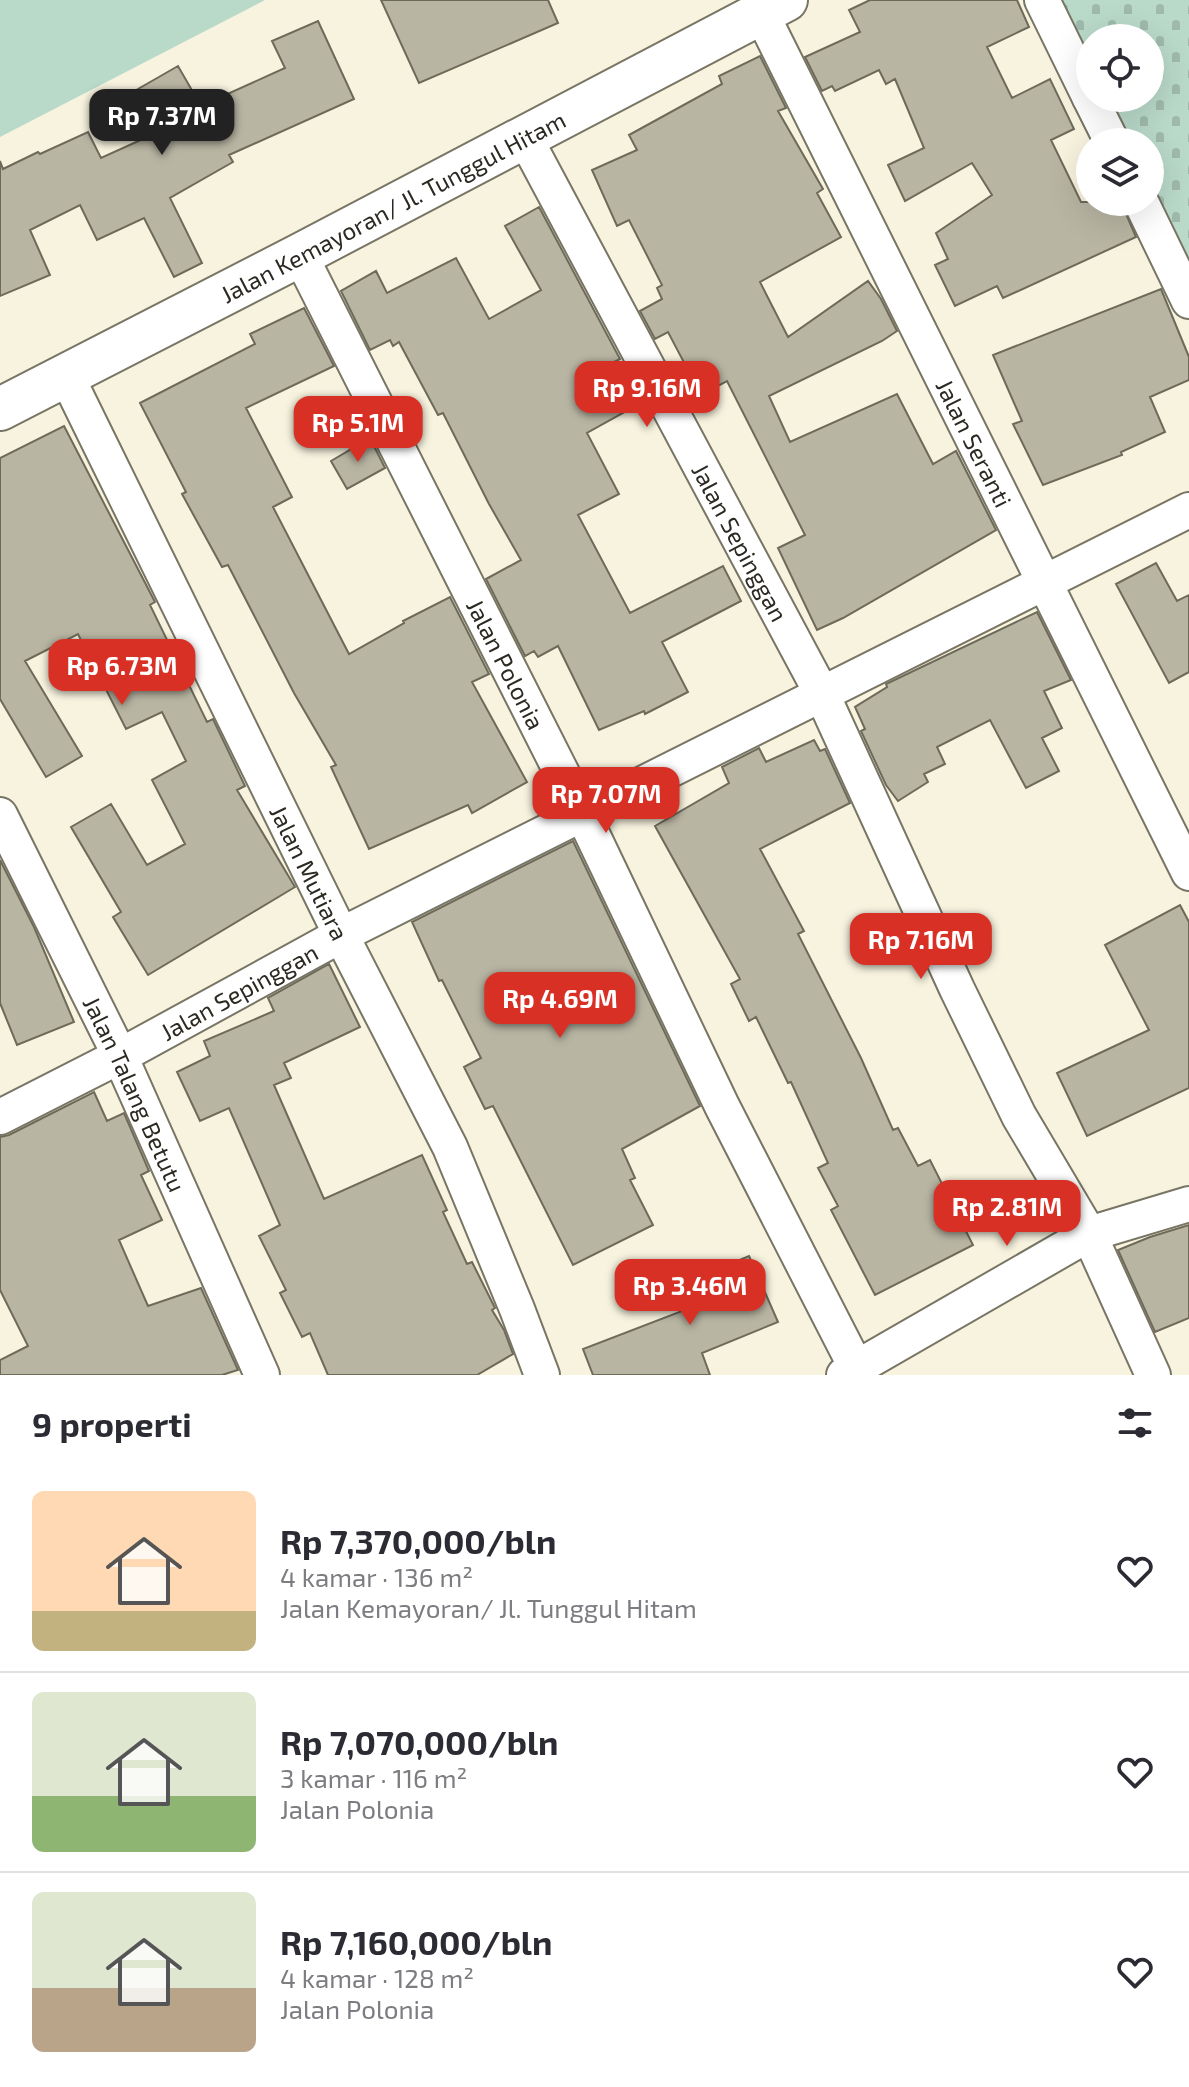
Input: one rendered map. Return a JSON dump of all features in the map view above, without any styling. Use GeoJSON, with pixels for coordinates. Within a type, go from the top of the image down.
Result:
{"type":"FeatureCollection","features":[{"type":"Feature","properties":{"kind":"street"},"geometry":{"type":"LineString","coordinates":[[1042,0],[1076,69]]}},
{"type":"Feature","properties":{"kind":"street","name":"Jalan Kemayoran/ Jl. Tunggul Hitam"},"geometry":{"type":"LineString","coordinates":[[0,409],[773,6]]}},
{"type":"Feature","properties":{"kind":"street","name":"Jalan Seranti"},"geometry":{"type":"LineString","coordinates":[[773,6],[1045,584],[1189,873]]}},
{"type":"Feature","properties":{"kind":"street","name":"Jalan Sepinggan"},"geometry":{"type":"LineString","coordinates":[[525,138],[821,692]]}},
{"type":"Feature","properties":{"kind":"street"},"geometry":{"type":"LineString","coordinates":[[1148,216],[1189,301]]}},
{"type":"Feature","properties":{"kind":"street","name":"Jalan Polonia"},"geometry":{"type":"LineString","coordinates":[[300,255],[583,815],[854,1373]]}},
{"type":"Feature","properties":{"kind":"street","name":"Jalan Mutiara"},"geometry":{"type":"LineString","coordinates":[[66,375],[341,935],[450,1147],[542,1375]]}},
{"type":"Feature","properties":{"kind":"street","name":"Jalan Sepinggan"},"geometry":{"type":"LineString","coordinates":[[0,1117],[120,1056],[341,935],[1189,510]]}},
{"type":"Feature","properties":{"kind":"street"},"geometry":{"type":"LineString","coordinates":[[821,692],[957,989],[1019,1116],[1089,1234],[1153,1375]]}},
{"type":"Feature","properties":{"kind":"street","name":"Jalan Talang Betutu"},"geometry":{"type":"LineString","coordinates":[[0,815],[120,1056],[262,1375]]}},
{"type":"Feature","properties":{"kind":"street"},"geometry":{"type":"LineString","coordinates":[[854,1373],[1089,1234],[1189,1204]]}},
{"type":"Feature","properties":{"kind":"green space"},"geometry":{"type":"Polygon","coordinates":[[[0,0],[265,0],[0,137],[0,0]]]}},
{"type":"Feature","properties":{"kind":"green space"},"geometry":{"type":"Polygon","coordinates":[[[1043,0],[1189,0],[1189,284],[1157,216],[1164,216],[1164,128],[1109,128],[1101,112],[1164,112],[1164,24],[1076,24],[1076,64],[1043,0]]]}},
{"type":"Feature","properties":{"kind":"building"},"geometry":{"type":"Polygon","coordinates":[[[381,0],[548,0],[558,23],[419,83],[381,0]]]}},
{"type":"Feature","properties":{"kind":"building"},"geometry":{"type":"Polygon","coordinates":[[[870,0],[1017,0],[1029,27],[987,47],[1012,98],[1050,79],[1074,129],[1051,140],[1076,192],[1076,216],[1127,216],[1136,237],[1003,298],[997,286],[955,306],[935,265],[948,259],[936,233],[992,195],[972,163],[905,201],[888,165],[924,148],[895,79],[886,84],[879,70],[835,91],[832,86],[822,91],[805,57],[860,32],[849,10],[870,0]]]}},
{"type":"Feature","properties":{"kind":"building"},"geometry":{"type":"Polygon","coordinates":[[[318,21],[354,99],[229,155],[233,162],[170,198],[202,263],[174,277],[144,218],[97,240],[80,205],[30,230],[50,275],[0,296],[0,161],[3,169],[88,132],[101,158],[154,134],[131,93],[178,66],[201,106],[285,68],[272,41],[318,21]]]}},
{"type":"Feature","properties":{"kind":"building"},"geometry":{"type":"Polygon","coordinates":[[[760,56],[786,108],[778,111],[823,189],[817,193],[841,237],[760,282],[788,337],[868,281],[897,331],[769,396],[790,442],[897,394],[933,464],[956,451],[996,530],[817,630],[778,548],[805,535],[727,381],[701,395],[668,332],[655,339],[640,311],[662,299],[657,288],[662,285],[629,220],[617,226],[592,170],[637,150],[629,135],[722,84],[719,76],[760,56]]]}},
{"type":"Feature","properties":{"kind":"building"},"geometry":{"type":"Polygon","coordinates":[[[539,207],[620,359],[614,362],[637,405],[587,433],[619,494],[578,515],[630,613],[723,566],[741,601],[662,642],[688,692],[645,714],[644,711],[599,730],[558,646],[538,657],[534,651],[525,656],[486,579],[521,560],[443,413],[438,415],[399,342],[393,346],[390,340],[370,350],[341,291],[376,271],[387,293],[456,258],[489,319],[541,290],[505,226],[539,207]]]}},
{"type":"Feature","properties":{"kind":"building"},"geometry":{"type":"Polygon","coordinates":[[[1161,289],[1189,357],[1189,380],[1150,397],[1165,432],[1121,452],[1122,455],[1043,485],[1013,424],[1022,421],[993,355],[1161,289]]]}},
{"type":"Feature","properties":{"kind":"building"},"geometry":{"type":"Polygon","coordinates":[[[304,308],[334,366],[246,408],[292,497],[273,507],[349,654],[450,597],[489,674],[472,682],[527,782],[472,813],[468,805],[369,849],[331,767],[336,765],[294,693],[228,565],[222,567],[182,494],[186,492],[140,403],[255,344],[250,334],[304,308]]]}},
{"type":"Feature","properties":{"kind":"building"},"geometry":{"type":"Polygon","coordinates":[[[64,426],[155,602],[150,605],[207,722],[213,719],[245,786],[237,790],[295,887],[148,975],[113,917],[121,912],[71,827],[111,804],[147,865],[185,844],[152,780],[186,761],[162,712],[126,729],[78,634],[25,661],[82,756],[46,777],[0,699],[0,458],[64,426]]]}},
{"type":"Feature","properties":{"kind":"building"},"geometry":{"type":"Polygon","coordinates":[[[370,438],[385,468],[347,489],[331,461],[370,438]]]}},
{"type":"Feature","properties":{"kind":"building"},"geometry":{"type":"Polygon","coordinates":[[[1156,563],[1177,601],[1189,595],[1189,672],[1169,683],[1116,584],[1156,563]]]}},
{"type":"Feature","properties":{"kind":"building"},"geometry":{"type":"Polygon","coordinates":[[[1037,612],[1071,680],[1044,691],[1062,728],[1042,738],[1059,771],[1026,788],[990,720],[937,747],[945,764],[924,774],[928,782],[898,801],[886,785],[861,731],[865,729],[855,707],[887,687],[886,684],[1037,612]]]}},
{"type":"Feature","properties":{"kind":"building"},"geometry":{"type":"Polygon","coordinates":[[[814,740],[820,751],[825,749],[850,803],[760,849],[804,931],[798,934],[861,1058],[893,1130],[898,1128],[918,1166],[930,1160],[973,1245],[875,1295],[831,1210],[838,1206],[818,1168],[828,1163],[791,1082],[788,1083],[756,1017],[749,1021],[731,984],[740,979],[655,826],[729,783],[722,767],[759,748],[766,762],[814,740]]]}},
{"type":"Feature","properties":{"kind":"building"},"geometry":{"type":"Polygon","coordinates":[[[573,841],[700,1106],[622,1149],[635,1178],[630,1180],[653,1225],[573,1265],[493,1106],[485,1109],[464,1067],[481,1058],[442,980],[439,981],[412,922],[573,841]]]}},
{"type":"Feature","properties":{"kind":"building"},"geometry":{"type":"Polygon","coordinates":[[[0,860],[34,927],[74,1022],[17,1045],[0,1003],[0,860]]]}},
{"type":"Feature","properties":{"kind":"building"},"geometry":{"type":"Polygon","coordinates":[[[1180,905],[1189,922],[1189,1088],[1087,1136],[1057,1073],[1149,1030],[1105,945],[1180,905]]]}},
{"type":"Feature","properties":{"kind":"building"},"geometry":{"type":"Polygon","coordinates":[[[329,964],[360,1027],[284,1063],[291,1078],[274,1085],[324,1199],[422,1155],[447,1210],[443,1212],[467,1264],[472,1262],[495,1308],[492,1310],[513,1354],[477,1375],[328,1375],[310,1333],[302,1337],[280,1293],[286,1290],[259,1236],[280,1225],[229,1108],[200,1121],[177,1072],[210,1056],[204,1041],[274,1011],[268,998],[329,964]]]}},
{"type":"Feature","properties":{"kind":"building"},"geometry":{"type":"Polygon","coordinates":[[[94,1092],[107,1121],[124,1113],[149,1171],[141,1175],[162,1220],[119,1240],[148,1306],[201,1288],[238,1370],[222,1375],[0,1375],[0,1360],[28,1346],[0,1290],[0,1137],[94,1092]]]}},
{"type":"Feature","properties":{"kind":"building"},"geometry":{"type":"Polygon","coordinates":[[[1189,1225],[1189,1318],[1155,1332],[1118,1250],[1189,1225]]]}},
{"type":"Feature","properties":{"kind":"building"},"geometry":{"type":"Polygon","coordinates":[[[749,1256],[778,1322],[702,1353],[710,1375],[593,1375],[583,1349],[690,1308],[680,1285],[749,1256]]]}}]}
